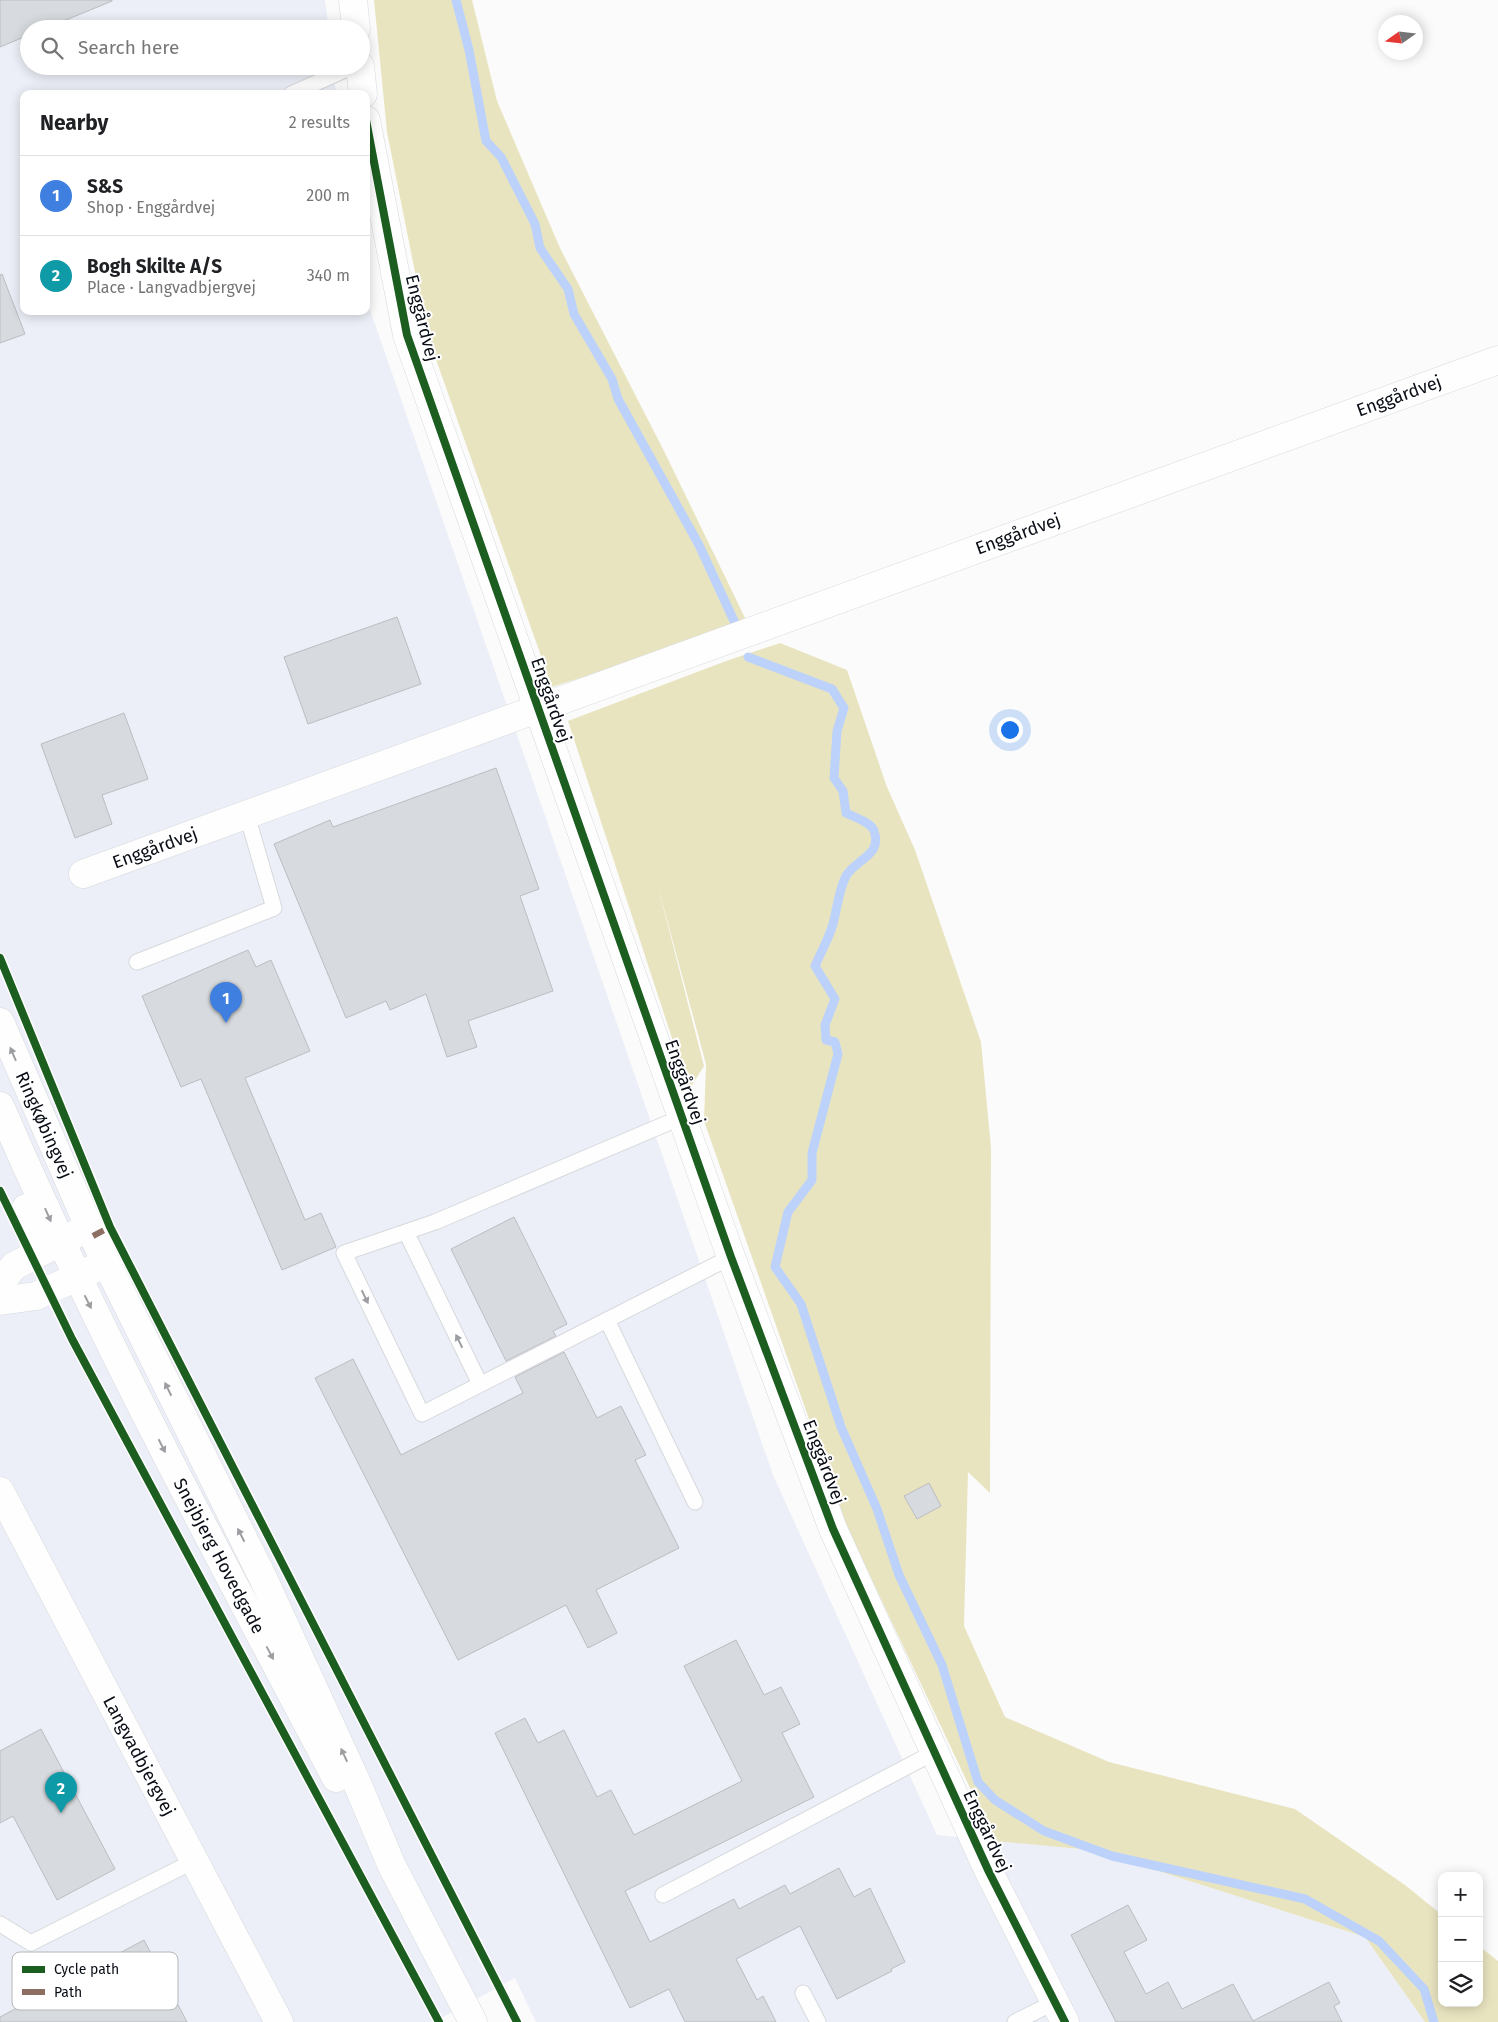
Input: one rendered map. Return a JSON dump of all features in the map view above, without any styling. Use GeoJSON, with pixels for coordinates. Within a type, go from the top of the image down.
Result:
{"type":"FeatureCollection","features":[{"type":"Feature","properties":{"kind":"street"},"geometry":{"type":"LineString","coordinates":[[353,0],[355,20]]}},
{"type":"Feature","properties":{"kind":"street"},"geometry":{"type":"LineString","coordinates":[[361,75],[363,90]]}},
{"type":"Feature","properties":{"kind":"street","name":"Enggårdvej"},"geometry":{"type":"LineString","coordinates":[[370,141],[407,335],[731,1257],[833,1529],[989,1872],[1060,2012]]}},
{"type":"Feature","properties":{"kind":"street","name":"Enggårdvej"},"geometry":{"type":"LineString","coordinates":[[83,874],[1498,360]]}},
{"type":"Feature","properties":{"kind":"street","name":"Ringkøbingvej"},"geometry":{"type":"LineString","coordinates":[[0,1022],[89,1227]]}},
{"type":"Feature","properties":{"kind":"street","name":"Ringkøbingvej"},"geometry":{"type":"LineString","coordinates":[[0,1106],[60,1242]]}},
{"type":"Feature","properties":{"kind":"street"},"geometry":{"type":"LineString","coordinates":[[0,1146],[38,1238],[39,1248],[34,1256]]}},
{"type":"Feature","properties":{"kind":"street"},"geometry":{"type":"LineString","coordinates":[[0,1283],[14,1266],[89,1227]]}},
{"type":"Feature","properties":{"kind":"street","name":"Snejbjerg Hovedgade"},"geometry":{"type":"LineString","coordinates":[[89,1227],[263,1578],[357,1783],[391,1864],[473,2022]]}},
{"type":"Feature","properties":{"kind":"street","name":"Snejbjerg Hovedgade"},"geometry":{"type":"LineString","coordinates":[[60,1242],[76,1278],[205,1531],[337,1779],[391,1864]]}},
{"type":"Feature","properties":{"kind":"street"},"geometry":{"type":"LineString","coordinates":[[0,1301],[36,1296],[106,1263]]}},
{"type":"Feature","properties":{"kind":"street","name":"Langvadbjergvej"},"geometry":{"type":"LineString","coordinates":[[0,1490],[279,2022]]}},
{"type":"Feature","properties":{"kind":"lane"},"geometry":{"type":"LineString","coordinates":[[300,90],[334,75]]}},
{"type":"Feature","properties":{"kind":"lane"},"geometry":{"type":"LineString","coordinates":[[137,962],[274,908],[247,815]]}},
{"type":"Feature","properties":{"kind":"lane"},"geometry":{"type":"LineString","coordinates":[[682,1117],[435,1222],[344,1253],[422,1414],[731,1257]]}},
{"type":"Feature","properties":{"kind":"lane"},"geometry":{"type":"LineString","coordinates":[[406,1232],[480,1384]]}},
{"type":"Feature","properties":{"kind":"lane"},"geometry":{"type":"LineString","coordinates":[[607,1320],[695,1502]]}},
{"type":"Feature","properties":{"kind":"lane"},"geometry":{"type":"LineString","coordinates":[[663,1894],[935,1752]]}},
{"type":"Feature","properties":{"kind":"lane"},"geometry":{"type":"LineString","coordinates":[[0,1924],[31,1943],[194,1861]]}},
{"type":"Feature","properties":{"kind":"lane"},"geometry":{"type":"LineString","coordinates":[[803,1992],[818,2022]]}},
{"type":"Feature","properties":{"kind":"lane"},"geometry":{"type":"LineString","coordinates":[[1015,2022],[1060,2012]]}},
{"type":"Feature","properties":{"kind":"shaded area"},"geometry":{"type":"Polygon","coordinates":[[[0,0],[325,0],[328,20],[20,20],[20,75],[334,75],[336,90],[20,90],[20,315],[370,315],[370,310],[773,1475],[937,1835],[1092,1850],[1365,1937],[1425,2022],[536,2022],[515,1978],[434,2022],[0,2022],[0,0]]]}},
{"type":"Feature","properties":{"kind":"shaded area"},"geometry":{"type":"Polygon","coordinates":[[[374,0],[472,0],[497,101],[560,248],[665,453],[748,624],[552,687],[428,337],[387,132],[374,0]]]}},
{"type":"Feature","properties":{"kind":"shaded area"},"geometry":{"type":"Polygon","coordinates":[[[780,643],[847,670],[887,787],[915,850],[981,1042],[991,1148],[990,1493],[968,1472],[964,1626],[1005,1717],[1109,1762],[1295,1809],[1405,1885],[1438,1912],[1438,2007],[1483,2007],[1483,1949],[1498,1961],[1498,2022],[1425,2022],[1365,1937],[1092,1850],[995,1841],[847,1527],[704,1121],[706,1064],[657,883],[704,1066],[689,1090],[568,721],[726,661],[780,643]]]}},
{"type":"Feature","properties":{"kind":"building"},"geometry":{"type":"Polygon","coordinates":[[[0,0],[112,0],[66,20],[20,20],[20,39],[0,47],[0,0]]]}},
{"type":"Feature","properties":{"kind":"building"},"geometry":{"type":"Polygon","coordinates":[[[2,274],[25,334],[0,343],[0,275],[2,274]]]}},
{"type":"Feature","properties":{"kind":"building"},"geometry":{"type":"Polygon","coordinates":[[[397,617],[421,684],[308,724],[284,657],[397,617]]]}},
{"type":"Feature","properties":{"kind":"building"},"geometry":{"type":"Polygon","coordinates":[[[124,713],[148,779],[102,795],[112,824],[75,838],[41,744],[124,713]]]}},
{"type":"Feature","properties":{"kind":"building"},"geometry":{"type":"Polygon","coordinates":[[[496,768],[539,889],[520,896],[553,991],[468,1021],[477,1047],[447,1057],[426,994],[390,1010],[386,1001],[346,1018],[274,844],[330,820],[333,827],[496,768]]]}},
{"type":"Feature","properties":{"kind":"building"},"geometry":{"type":"Polygon","coordinates":[[[248,950],[256,967],[271,960],[310,1051],[245,1078],[305,1220],[321,1213],[336,1247],[282,1270],[201,1079],[181,1087],[142,996],[248,950]]]}},
{"type":"Feature","properties":{"kind":"building"},"geometry":{"type":"Polygon","coordinates":[[[514,1217],[567,1324],[553,1331],[556,1336],[506,1361],[451,1249],[514,1217]]]}},
{"type":"Feature","properties":{"kind":"building"},"geometry":{"type":"Polygon","coordinates":[[[564,1352],[597,1418],[621,1406],[646,1455],[635,1460],[679,1548],[596,1590],[617,1633],[588,1648],[566,1605],[458,1660],[315,1378],[353,1359],[401,1455],[523,1393],[515,1377],[564,1352]]]}},
{"type":"Feature","properties":{"kind":"building"},"geometry":{"type":"Polygon","coordinates":[[[929,1483],[941,1506],[917,1519],[904,1496],[929,1483]]]}},
{"type":"Feature","properties":{"kind":"building"},"geometry":{"type":"Polygon","coordinates":[[[736,1640],[764,1695],[781,1687],[800,1724],[782,1733],[814,1797],[625,1891],[650,1942],[734,1899],[739,1909],[785,1885],[790,1894],[839,1868],[854,1897],[870,1888],[905,1962],[891,1969],[892,1971],[837,1999],[800,1926],[736,1959],[757,2000],[763,1996],[776,2022],[685,2022],[669,1989],[630,2008],[495,1733],[525,1718],[538,1743],[564,1730],[597,1797],[611,1790],[634,1835],[742,1781],[684,1666],[736,1640]]]}},
{"type":"Feature","properties":{"kind":"building"},"geometry":{"type":"Polygon","coordinates":[[[41,1729],[115,1869],[57,1900],[13,1816],[0,1823],[0,1751],[41,1729]]]}},
{"type":"Feature","properties":{"kind":"building"},"geometry":{"type":"Polygon","coordinates":[[[1128,1905],[1147,1940],[1124,1952],[1146,1994],[1168,1982],[1182,2009],[1233,1984],[1253,2021],[1329,1982],[1340,2003],[1334,2006],[1342,2022],[1116,2022],[1071,1935],[1128,1905]]]}},
{"type":"Feature","properties":{"kind":"building"},"geometry":{"type":"Polygon","coordinates":[[[144,1940],[150,1952],[122,1952],[144,1940]]]}},
{"type":"Feature","properties":{"kind":"building"},"geometry":{"type":"Polygon","coordinates":[[[178,2005],[187,2022],[0,2022],[0,2017],[13,2010],[178,2010],[178,2005]]]}},
{"type":"Feature","properties":{"kind":"waterway"},"geometry":{"type":"LineString","coordinates":[[456,0],[469,50],[486,141],[501,157],[535,224],[540,248],[568,289],[574,314],[612,379],[618,399],[699,545],[734,621]]}},
{"type":"Feature","properties":{"kind":"waterway"},"geometry":{"type":"LineString","coordinates":[[748,657],[832,689],[844,708],[837,731],[834,778],[843,791],[846,813],[869,825],[874,831],[876,839],[872,851],[850,870],[846,876],[831,929],[815,966],[835,999],[825,1025],[826,1040],[835,1042],[838,1054],[812,1153],[812,1180],[788,1212],[775,1267],[801,1304],[841,1427],[877,1509],[899,1575],[942,1665],[978,1782],[995,1800],[1044,1831],[1112,1856],[1305,1899],[1379,1941],[1424,1989],[1434,2022]]}},
{"type":"Feature","properties":{"kind":"marked path"},"geometry":{"type":"LineString","coordinates":[[93,1236],[110,1227]]}},
{"type":"Feature","properties":{"kind":"cycle path"},"geometry":{"type":"LineString","coordinates":[[370,141],[407,335],[731,1257],[833,1529],[989,1872],[1065,2022]]}},
{"type":"Feature","properties":{"kind":"cycle path"},"geometry":{"type":"LineString","coordinates":[[0,958],[110,1227],[517,2022]]}},
{"type":"Feature","properties":{"kind":"cycle path"},"geometry":{"type":"LineString","coordinates":[[0,1191],[72,1339],[439,2022]]}},
{"type":"Feature","properties":{"kind":"place","name":"S&S"},"geometry":{"type":"Point","coordinates":[226,1023]}},
{"type":"Feature","properties":{"kind":"place","name":"Bogh Skilte A/S"},"geometry":{"type":"Point","coordinates":[61,1813]}}]}
